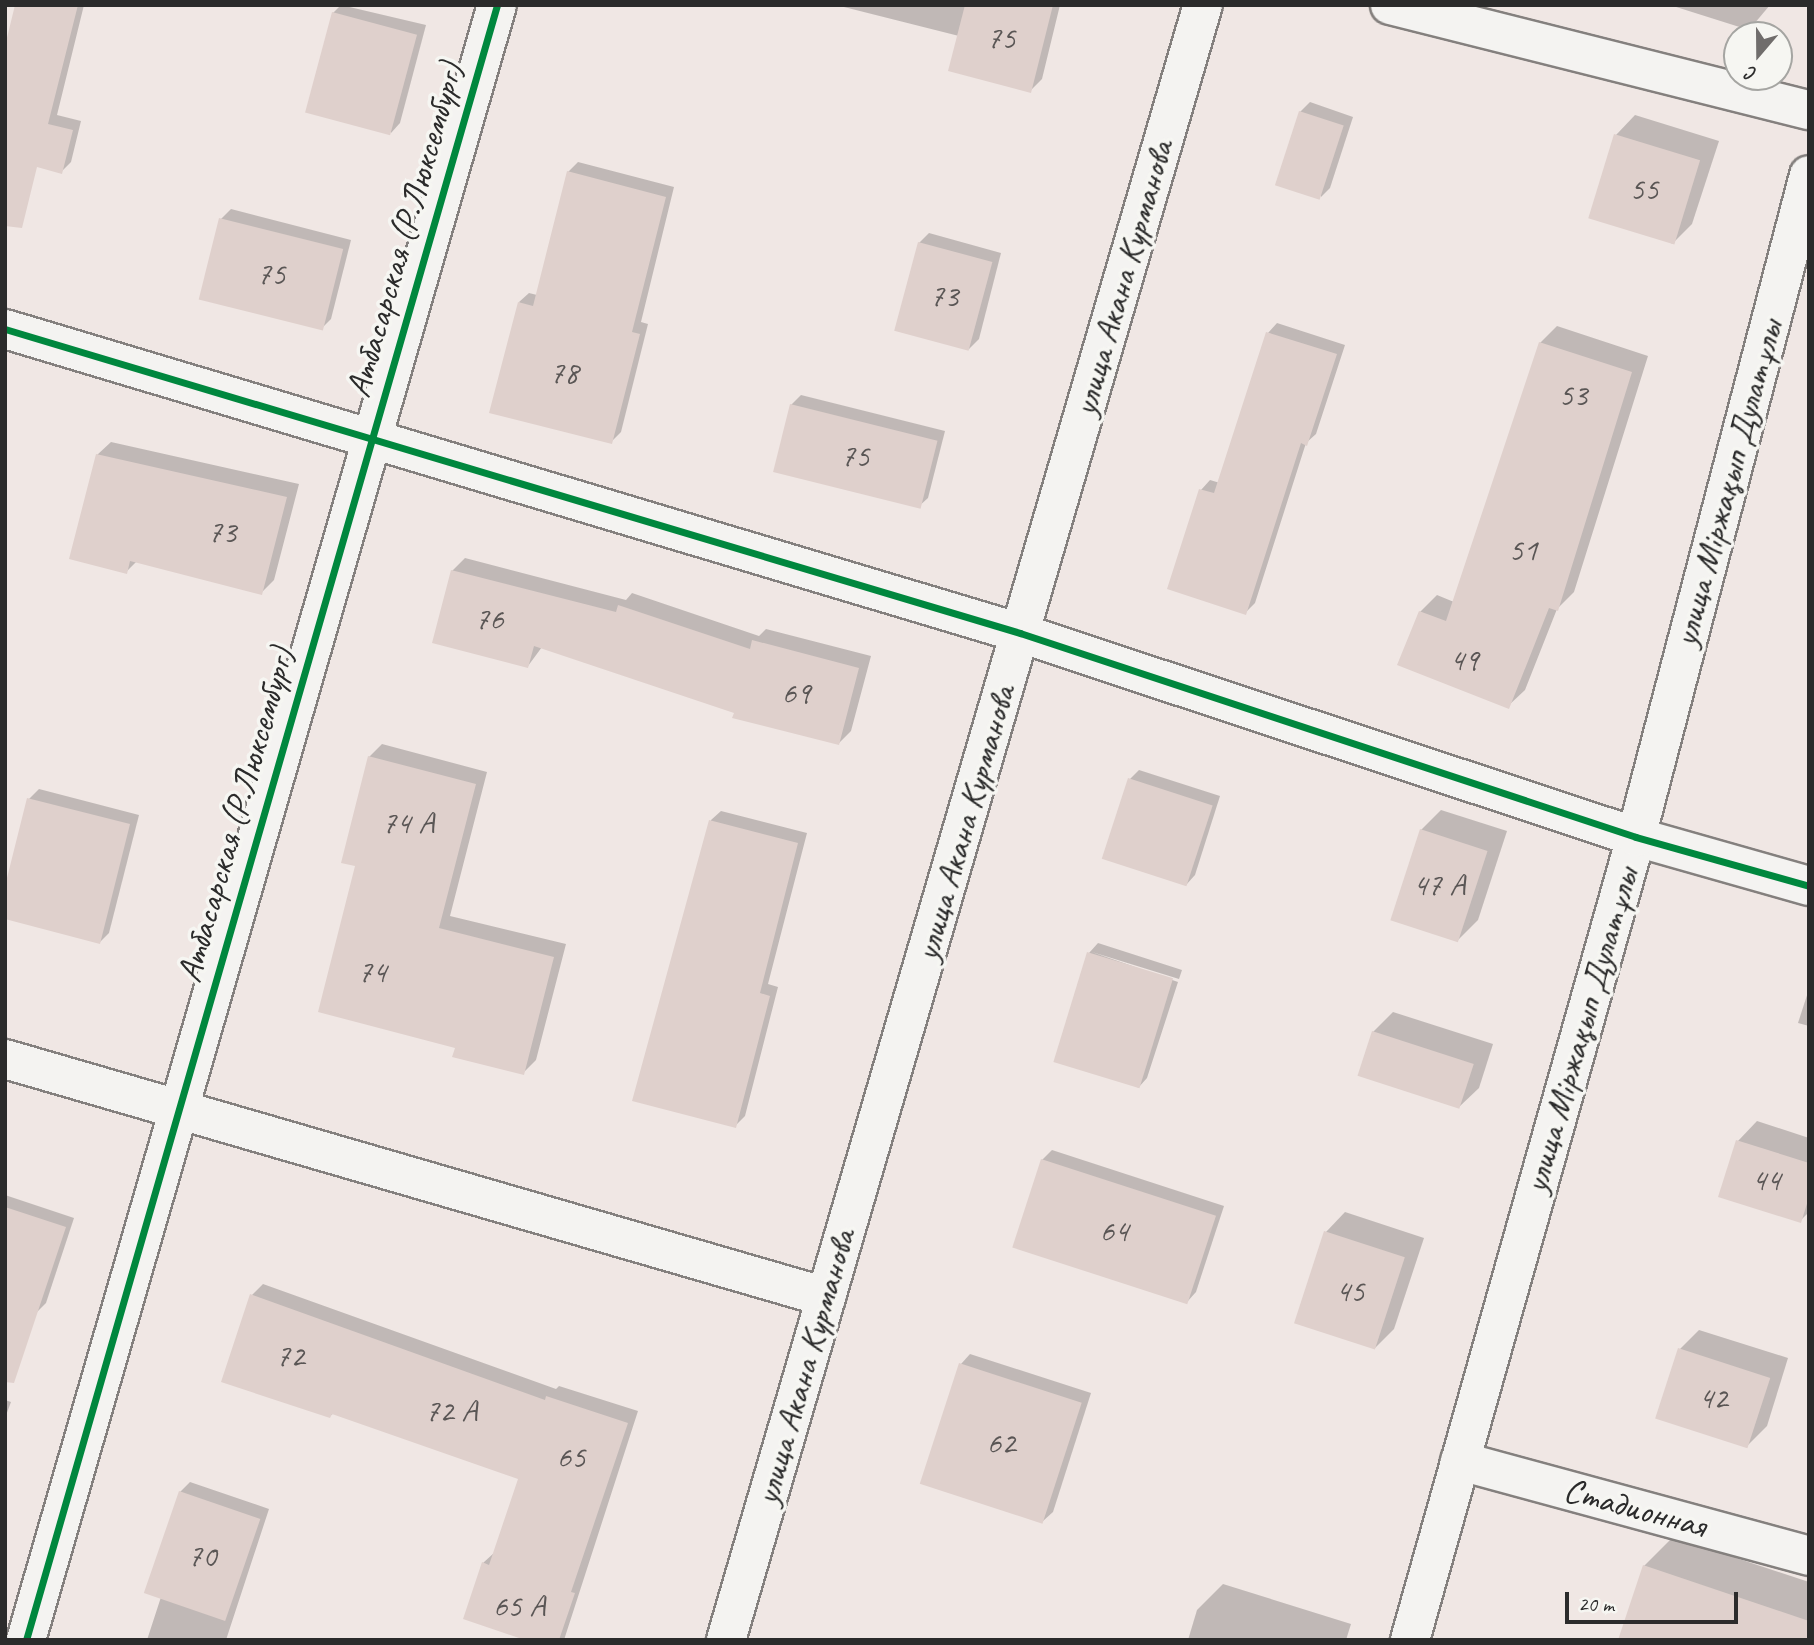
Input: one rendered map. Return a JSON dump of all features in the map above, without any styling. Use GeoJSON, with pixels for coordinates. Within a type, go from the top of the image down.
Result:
{"type":"FeatureCollection","features":[{"type":"Feature","properties":{"kind":"street","name":"Атбасарская (Р.Люксембург)"},"geometry":{"type":"LineString","coordinates":[[26,1640],[497,5]]}},
{"type":"Feature","properties":{"kind":"street","name":"улица Акана Курманова"},"geometry":{"type":"LineString","coordinates":[[726,1640],[1203,5]]}},
{"type":"Feature","properties":{"kind":"street"},"geometry":{"type":"LineString","coordinates":[[1390,5],[1809,110]]}},
{"type":"Feature","properties":{"kind":"street","name":"улица Міржақып Дулатұлы"},"geometry":{"type":"LineString","coordinates":[[1410,1640],[1636,837],[1809,175]]}},
{"type":"Feature","properties":{"kind":"street"},"geometry":{"type":"LineString","coordinates":[[5,329],[1020,633],[1636,837],[1809,886]]}},
{"type":"Feature","properties":{"kind":"street"},"geometry":{"type":"LineString","coordinates":[[5,1059],[826,1297]]}},
{"type":"Feature","properties":{"kind":"street","name":"Стадионная"},"geometry":{"type":"LineString","coordinates":[[1460,1461],[1809,1556]]}},
{"type":"Feature","properties":{"kind":"building"},"geometry":{"type":"Polygon","coordinates":[[[15,5],[78,5],[48,124],[73,130],[62,174],[37,167],[22,228],[5,226],[5,46],[15,5]]]}},
{"type":"Feature","properties":{"kind":"building"},"geometry":{"type":"Polygon","coordinates":[[[965,5],[1053,5],[1031,93],[948,71],[965,5]]]}},
{"type":"Feature","properties":{"kind":"building"},"geometry":{"type":"Polygon","coordinates":[[[332,12],[417,35],[390,135],[305,112],[332,12]]]}},
{"type":"Feature","properties":{"kind":"building"},"geometry":{"type":"Polygon","coordinates":[[[1299,111],[1344,126],[1320,200],[1275,185],[1299,111]]]}},
{"type":"Feature","properties":{"kind":"building"},"geometry":{"type":"Polygon","coordinates":[[[1614,134],[1700,160],[1674,244],[1588,218],[1614,134]]]}},
{"type":"Feature","properties":{"kind":"building"},"geometry":{"type":"Polygon","coordinates":[[[567,171],[666,197],[632,332],[640,334],[612,444],[489,413],[518,302],[533,306],[567,171]]]}},
{"type":"Feature","properties":{"kind":"building"},"geometry":{"type":"Polygon","coordinates":[[[219,218],[343,249],[323,330],[199,300],[219,218]]]}},
{"type":"Feature","properties":{"kind":"building"},"geometry":{"type":"Polygon","coordinates":[[[918,242],[992,262],[969,351],[894,331],[918,242]]]}},
{"type":"Feature","properties":{"kind":"building"},"geometry":{"type":"Polygon","coordinates":[[[1266,332],[1337,354],[1307,446],[1301,443],[1246,615],[1167,589],[1199,489],[1214,493],[1266,332]]]}},
{"type":"Feature","properties":{"kind":"building"},"geometry":{"type":"Polygon","coordinates":[[[1539,342],[1632,372],[1558,611],[1549,608],[1509,709],[1397,665],[1419,611],[1446,621],[1539,342]]]}},
{"type":"Feature","properties":{"kind":"building"},"geometry":{"type":"Polygon","coordinates":[[[790,404],[937,441],[921,509],[773,472],[790,404]]]}},
{"type":"Feature","properties":{"kind":"building"},"geometry":{"type":"Polygon","coordinates":[[[96,454],[287,497],[262,595],[130,561],[127,574],[69,559],[96,454]]]}},
{"type":"Feature","properties":{"kind":"building"},"geometry":{"type":"Polygon","coordinates":[[[451,570],[616,612],[618,605],[750,649],[752,640],[859,668],[839,745],[732,718],[734,713],[534,646],[528,668],[432,643],[451,570]]]}},
{"type":"Feature","properties":{"kind":"building"},"geometry":{"type":"Polygon","coordinates":[[[368,756],[476,784],[439,928],[554,957],[524,1075],[452,1057],[455,1048],[318,1012],[355,866],[341,863],[368,756]]]}},
{"type":"Feature","properties":{"kind":"building"},"geometry":{"type":"Polygon","coordinates":[[[1128,778],[1213,806],[1186,886],[1102,859],[1128,778]]]}},
{"type":"Feature","properties":{"kind":"building"},"geometry":{"type":"Polygon","coordinates":[[[27,798],[130,824],[100,944],[5,919],[5,886],[27,798]]]}},
{"type":"Feature","properties":{"kind":"building"},"geometry":{"type":"Polygon","coordinates":[[[709,820],[798,843],[760,993],[770,996],[736,1128],[632,1101],[709,820]]]}},
{"type":"Feature","properties":{"kind":"building"},"geometry":{"type":"Polygon","coordinates":[[[1420,829],[1488,851],[1458,942],[1390,920],[1420,829]]]}},
{"type":"Feature","properties":{"kind":"building"},"geometry":{"type":"Polygon","coordinates":[[[1087,952],[1173,978],[1139,1088],[1053,1062],[1087,952]]]}},
{"type":"Feature","properties":{"kind":"building"},"geometry":{"type":"Polygon","coordinates":[[[1372,1031],[1474,1064],[1459,1109],[1357,1076],[1372,1031]]]}},
{"type":"Feature","properties":{"kind":"building"},"geometry":{"type":"Polygon","coordinates":[[[1736,1140],[1809,1163],[1809,1197],[1801,1223],[1718,1197],[1736,1140]]]}},
{"type":"Feature","properties":{"kind":"building"},"geometry":{"type":"Polygon","coordinates":[[[1041,1159],[1216,1216],[1187,1304],[1012,1247],[1041,1159]]]}},
{"type":"Feature","properties":{"kind":"building"},"geometry":{"type":"Polygon","coordinates":[[[5,1207],[66,1227],[14,1383],[5,1382],[5,1207]]]}},
{"type":"Feature","properties":{"kind":"building"},"geometry":{"type":"Polygon","coordinates":[[[1324,1231],[1405,1257],[1375,1350],[1294,1323],[1324,1231]]]}},
{"type":"Feature","properties":{"kind":"building"},"geometry":{"type":"Polygon","coordinates":[[[250,1294],[545,1400],[546,1396],[628,1423],[571,1592],[575,1593],[559,1640],[525,1640],[463,1619],[482,1562],[489,1565],[518,1479],[332,1414],[330,1418],[221,1382],[250,1294]]]}},
{"type":"Feature","properties":{"kind":"building"},"geometry":{"type":"Polygon","coordinates":[[[1678,1348],[1770,1378],[1747,1448],[1655,1418],[1678,1348]]]}},
{"type":"Feature","properties":{"kind":"building"},"geometry":{"type":"Polygon","coordinates":[[[959,1363],[1082,1403],[1042,1524],[920,1484],[959,1363]]]}},
{"type":"Feature","properties":{"kind":"building"},"geometry":{"type":"Polygon","coordinates":[[[179,1491],[260,1519],[225,1621],[144,1593],[179,1491]]]}},
{"type":"Feature","properties":{"kind":"building"},"geometry":{"type":"Polygon","coordinates":[[[1643,1565],[1809,1621],[1809,1640],[1618,1640],[1643,1565]]]}},
{"type":"Feature","properties":{"kind":"cycle path"},"geometry":{"type":"LineString","coordinates":[[26,1640],[497,5]]}},
{"type":"Feature","properties":{"kind":"cycle path"},"geometry":{"type":"LineString","coordinates":[[5,329],[1020,633],[1636,837],[1809,886]]}}]}
